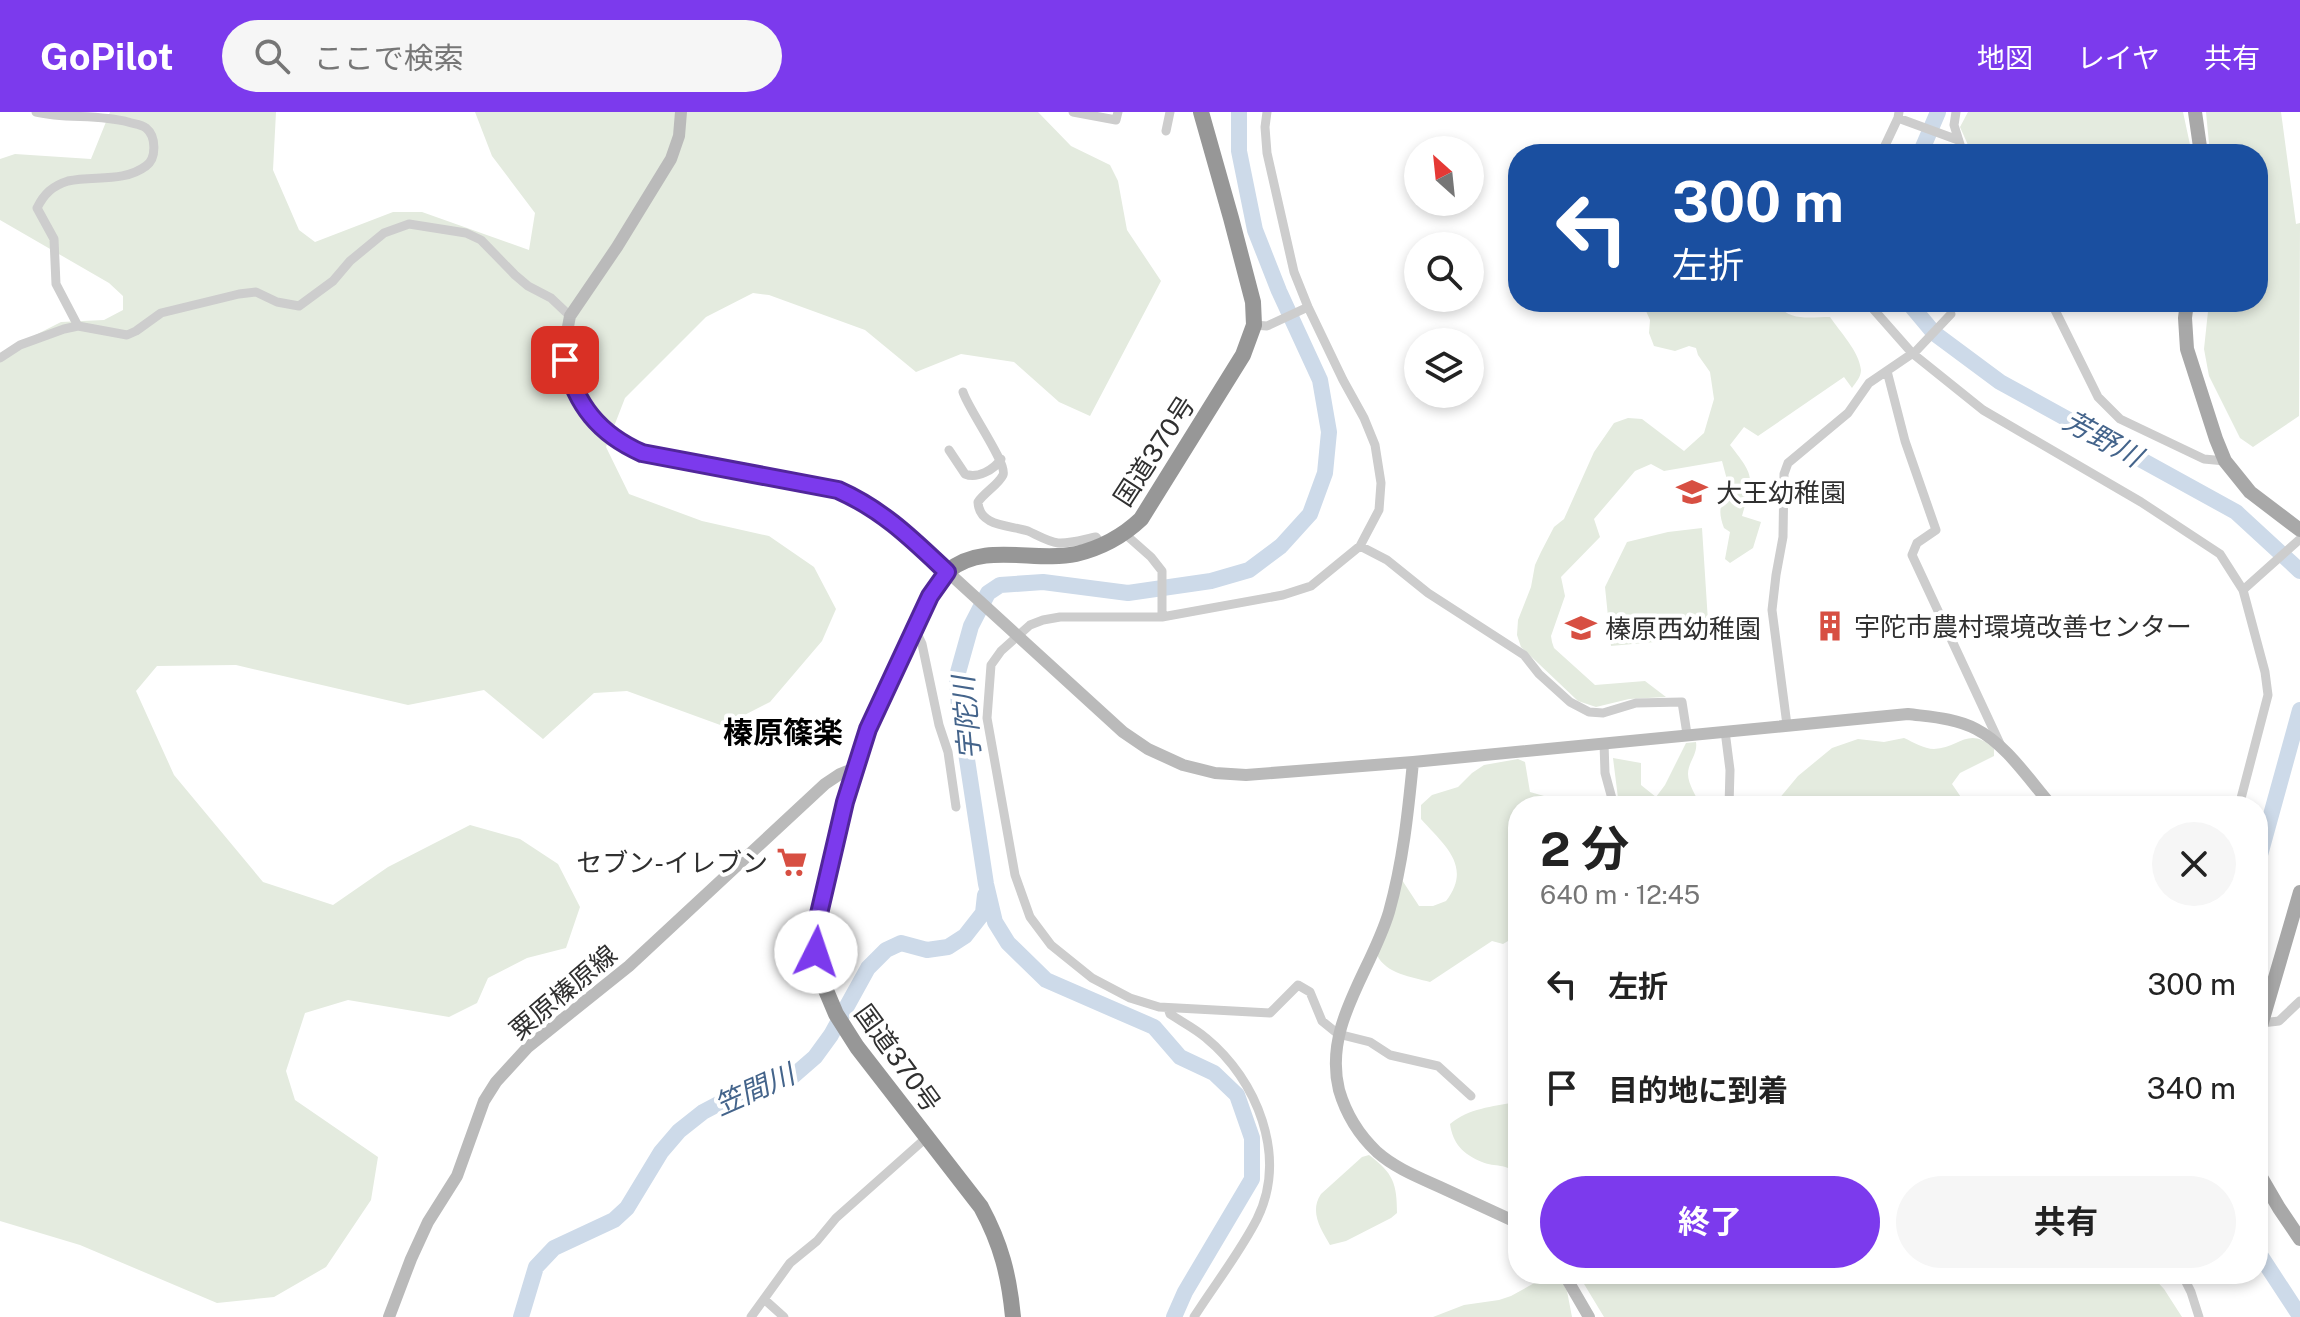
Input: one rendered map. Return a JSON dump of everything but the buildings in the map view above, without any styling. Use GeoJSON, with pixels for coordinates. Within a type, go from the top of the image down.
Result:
{"type":"FeatureCollection","features":[{"type":"Feature","properties":{"kind":"highway","name":"国道370号"},"geometry":{"type":"LineString","coordinates":[[1013,1317],[1007,1267],[992,1228],[972,1193],[926,1138],[839,1020],[817,969],[815,937],[829,866],[868,729],[930,596],[953,577],[958,564],[980,557],[1075,554],[1125,534],[1141,519],[1262,325],[1201,112]]}},
{"type":"Feature","properties":{"kind":"main road"},"geometry":{"type":"LineString","coordinates":[[2195,112],[2200,144]]}},
{"type":"Feature","properties":{"kind":"main road"},"geometry":{"type":"LineString","coordinates":[[2186,312],[2187,349],[2225,461],[2250,492],[2299,536]]}},
{"type":"Feature","properties":{"kind":"main road"},"geometry":{"type":"LineString","coordinates":[[2268,982],[2300,892]]}},
{"type":"Feature","properties":{"kind":"main road"},"geometry":{"type":"LineString","coordinates":[[2268,1189],[2300,1239]]}},
{"type":"Feature","properties":{"kind":"street"},"geometry":{"type":"LineString","coordinates":[[36,112],[116,119],[143,126],[149,130],[154,142],[154,152],[147,166],[117,177],[67,182],[44,193],[37,208],[54,239],[56,284],[78,326]]}},
{"type":"Feature","properties":{"kind":"street"},"geometry":{"type":"LineString","coordinates":[[681,112],[679,136],[671,159],[570,316],[564,348],[569,377],[596,423],[610,436],[642,453],[838,490],[865,502],[893,522],[1123,732],[1148,749],[1183,765],[1215,773],[1246,775],[1908,714],[1947,719],[1976,729],[2001,747],[2043,796]]}},
{"type":"Feature","properties":{"kind":"street"},"geometry":{"type":"LineString","coordinates":[[1073,112],[1116,120],[1118,112]]}},
{"type":"Feature","properties":{"kind":"street"},"geometry":{"type":"LineString","coordinates":[[1166,131],[1170,112]]}},
{"type":"Feature","properties":{"kind":"street"},"geometry":{"type":"LineString","coordinates":[[1267,112],[1267,153],[1294,272],[1306,307],[1375,445],[1381,483],[1379,510],[1360,546],[1311,586],[1283,595],[1162,613],[1060,617],[1043,620],[1015,633],[991,665],[987,718],[1015,875],[1030,917],[1051,945],[1092,978],[1130,998],[1168,1008],[1270,1013],[1298,985],[1310,992],[1322,1021],[1338,1034],[1370,1042],[1390,1055],[1438,1066],[1471,1096]]}},
{"type":"Feature","properties":{"kind":"street"},"geometry":{"type":"LineString","coordinates":[[1956,112],[1954,125],[1959,144]]}},
{"type":"Feature","properties":{"kind":"street"},"geometry":{"type":"LineString","coordinates":[[1886,144],[1901,117],[1958,140]]}},
{"type":"Feature","properties":{"kind":"street"},"geometry":{"type":"LineString","coordinates":[[0,358],[20,345],[47,334],[78,326],[127,335],[161,313],[239,294],[256,292],[277,302],[299,306],[333,281],[342,269],[384,233],[409,224],[466,233],[481,240],[515,275],[551,298],[570,316]]}},
{"type":"Feature","properties":{"kind":"street"},"geometry":{"type":"LineString","coordinates":[[1262,325],[1306,307]]}},
{"type":"Feature","properties":{"kind":"street"},"geometry":{"type":"LineString","coordinates":[[1876,312],[1914,352],[1983,410],[2141,502],[2220,554],[2243,590],[2265,672],[2268,695],[2242,796]]}},
{"type":"Feature","properties":{"kind":"street"},"geometry":{"type":"LineString","coordinates":[[2056,312],[2098,397],[2120,419],[2204,459],[2225,461]]}},
{"type":"Feature","properties":{"kind":"street"},"geometry":{"type":"LineString","coordinates":[[1787,725],[1772,610],[1783,537],[1784,474],[1788,463],[1848,413],[1869,383],[1914,352],[1951,314]]}},
{"type":"Feature","properties":{"kind":"street"},"geometry":{"type":"LineString","coordinates":[[1887,371],[1905,441],[1936,530],[1917,543],[1912,555],[2001,747]]}},
{"type":"Feature","properties":{"kind":"street"},"geometry":{"type":"LineString","coordinates":[[963,392],[979,427],[1005,468],[1002,477],[978,502],[978,510],[997,524],[1024,529],[1057,543],[1096,537],[1102,545]]}},
{"type":"Feature","properties":{"kind":"street"},"geometry":{"type":"LineString","coordinates":[[949,450],[969,476],[997,466],[1001,459]]}},
{"type":"Feature","properties":{"kind":"street"},"geometry":{"type":"LineString","coordinates":[[1125,534],[1162,571],[1162,613]]}},
{"type":"Feature","properties":{"kind":"street"},"geometry":{"type":"LineString","coordinates":[[2243,590],[2299,536]]}},
{"type":"Feature","properties":{"kind":"street"},"geometry":{"type":"LineString","coordinates":[[1360,546],[1380,555],[1428,593],[1524,655],[1539,674],[1570,702],[1589,712],[1603,713],[1636,703],[1682,702],[1687,734]]}},
{"type":"Feature","properties":{"kind":"street"},"geometry":{"type":"LineString","coordinates":[[915,629],[922,644],[939,725],[948,752],[956,807]]}},
{"type":"Feature","properties":{"kind":"street"},"geometry":{"type":"LineString","coordinates":[[1725,731],[1730,770],[1729,796]]}},
{"type":"Feature","properties":{"kind":"street"},"geometry":{"type":"LineString","coordinates":[[1604,743],[1605,773],[1611,796]]}},
{"type":"Feature","properties":{"kind":"street"},"geometry":{"type":"LineString","coordinates":[[1413,762],[1400,872],[1387,917],[1338,1034],[1336,1071],[1340,1094],[1350,1119],[1366,1142],[1390,1162],[1508,1218]]}},
{"type":"Feature","properties":{"kind":"street","name":"粟原榛原線"},"geometry":{"type":"LineString","coordinates":[[389,1317],[411,1259],[428,1222],[457,1176],[484,1101],[496,1082],[528,1047],[629,966],[825,784],[855,768]]}},
{"type":"Feature","properties":{"kind":"street"},"geometry":{"type":"LineString","coordinates":[[2268,1026],[2279,1021],[2300,1001]]}},
{"type":"Feature","properties":{"kind":"street"},"geometry":{"type":"LineString","coordinates":[[1168,1008],[1170,1014],[1206,1037],[1245,1081],[1267,1134],[1270,1158],[1268,1189],[1258,1216],[1234,1259],[1194,1317]]}},
{"type":"Feature","properties":{"kind":"street"},"geometry":{"type":"LineString","coordinates":[[751,1317],[790,1263],[926,1138]]}},
{"type":"Feature","properties":{"kind":"street"},"geometry":{"type":"LineString","coordinates":[[1570,1284],[1589,1317]]}},
{"type":"Feature","properties":{"kind":"street"},"geometry":{"type":"LineString","coordinates":[[2187,1284],[2199,1317]]}},
{"type":"Feature","properties":{"kind":"street"},"geometry":{"type":"LineString","coordinates":[[764,1299],[784,1317]]}},
{"type":"Feature","properties":{"kind":"shaded area"},"geometry":{"type":"Polygon","coordinates":[[[110,112],[276,112],[273,170],[299,230],[315,242],[393,212],[422,212],[529,250],[535,213],[492,156],[475,112],[1038,112],[1071,146],[1110,165],[1118,181],[1127,230],[1161,281],[1090,416],[1059,402],[1014,362],[961,354],[916,372],[865,330],[769,295],[753,293],[706,317],[625,398],[606,447],[629,494],[702,521],[769,536],[814,567],[836,609],[822,641],[770,702],[723,726],[627,691],[594,693],[543,739],[484,690],[408,705],[236,665],[157,666],[136,691],[174,775],[263,882],[333,905],[388,867],[470,825],[520,839],[558,864],[580,907],[566,948],[527,958],[488,978],[477,1003],[449,1017],[348,1000],[305,1013],[286,1071],[295,1100],[378,1157],[371,1200],[326,1267],[274,1297],[217,1303],[80,1245],[0,1221],[0,355],[61,322],[104,320],[123,310],[123,296],[109,283],[0,220],[0,159],[15,154],[91,159],[110,112]]]}},
{"type":"Feature","properties":{"kind":"shaded area"},"geometry":{"type":"Polygon","coordinates":[[[1968,112],[2183,112],[2190,144],[1968,144],[1960,127],[1968,112]]]}},
{"type":"Feature","properties":{"kind":"shaded area"},"geometry":{"type":"Polygon","coordinates":[[[2206,112],[2281,112],[2296,224],[2300,223],[2299,416],[2253,447],[2240,438],[2209,376],[2204,349],[2208,312],[2268,312],[2268,144],[2209,144],[2206,112]]]}},
{"type":"Feature","properties":{"kind":"shaded area"},"geometry":{"type":"Polygon","coordinates":[[[1646,312],[1786,312],[1807,318],[1830,317],[1853,349],[1861,373],[1852,388],[1844,377],[1758,436],[1744,427],[1730,445],[1750,478],[1742,516],[1761,522],[1753,548],[1730,563],[1725,559],[1730,532],[1724,528],[1720,513],[1730,491],[1722,461],[1664,471],[1651,464],[1635,471],[1594,519],[1600,537],[1561,577],[1565,596],[1551,636],[1554,648],[1595,685],[1645,681],[1666,697],[1629,699],[1596,707],[1578,701],[1521,647],[1517,635],[1518,620],[1541,552],[1554,527],[1564,519],[1594,452],[1614,423],[1628,418],[1642,419],[1684,451],[1704,433],[1714,399],[1710,372],[1696,348],[1689,346],[1675,351],[1654,346],[1649,333],[1650,320],[1646,312]]]}},
{"type":"Feature","properties":{"kind":"shaded area"},"geometry":{"type":"Polygon","coordinates":[[[1702,528],[1709,637],[1611,646],[1605,587],[1627,542],[1702,528]]]}},
{"type":"Feature","properties":{"kind":"shaded area"},"geometry":{"type":"Polygon","coordinates":[[[1904,738],[1934,749],[1971,738],[1985,742],[1994,749],[1994,756],[1960,773],[1952,784],[1960,796],[1781,796],[1798,776],[1832,748],[1858,739],[1884,742],[1904,738]]]}},
{"type":"Feature","properties":{"kind":"shaded area"},"geometry":{"type":"Polygon","coordinates":[[[1696,742],[1688,774],[1695,796],[1657,796],[1665,785],[1686,743],[1696,742]]]}},
{"type":"Feature","properties":{"kind":"shaded area"},"geometry":{"type":"Polygon","coordinates":[[[1613,758],[1641,763],[1641,785],[1655,796],[1618,796],[1613,758]]]}},
{"type":"Feature","properties":{"kind":"shaded area"},"geometry":{"type":"Polygon","coordinates":[[[1518,759],[1525,762],[1530,792],[1544,796],[1508,796],[1508,941],[1503,944],[1492,941],[1430,982],[1393,971],[1377,955],[1402,880],[1419,906],[1433,906],[1446,901],[1457,877],[1456,867],[1446,847],[1421,819],[1421,805],[1432,795],[1458,787],[1484,765],[1518,759]]]}},
{"type":"Feature","properties":{"kind":"shaded area"},"geometry":{"type":"Polygon","coordinates":[[[1508,1103],[1508,1168],[1469,1156],[1454,1137],[1450,1124],[1473,1111],[1508,1103]]]}},
{"type":"Feature","properties":{"kind":"shaded area"},"geometry":{"type":"Polygon","coordinates":[[[1369,1155],[1384,1167],[1392,1180],[1397,1213],[1346,1241],[1330,1245],[1316,1214],[1321,1194],[1362,1157],[1369,1155]]]}},
{"type":"Feature","properties":{"kind":"shaded area"},"geometry":{"type":"Polygon","coordinates":[[[1533,1284],[1563,1284],[1572,1317],[1433,1317],[1464,1305],[1511,1296],[1533,1284]]]}},
{"type":"Feature","properties":{"kind":"shaded area"},"geometry":{"type":"Polygon","coordinates":[[[1584,1284],[2159,1284],[2182,1317],[1604,1317],[1584,1284]]]}},
{"type":"Feature","properties":{"kind":"waterway","name":"宇陀川"},"geometry":{"type":"LineString","coordinates":[[1174,1317],[1185,1292],[1252,1179],[1252,1138],[1237,1095],[1214,1073],[1180,1057],[1154,1027],[1046,980],[1008,943],[995,922],[986,884],[957,676],[971,626],[988,593],[1000,585],[1043,582],[1128,593],[1211,581],[1249,570],[1281,546],[1310,514],[1325,473],[1329,432],[1320,380],[1255,230],[1239,151],[1239,112]]}},
{"type":"Feature","properties":{"kind":"waterway","name":"芳野川"},"geometry":{"type":"LineString","coordinates":[[1924,144],[1938,112]]}},
{"type":"Feature","properties":{"kind":"waterway","name":"芳野川"},"geometry":{"type":"LineString","coordinates":[[1916,312],[1934,333],[2000,382],[2236,512],[2300,571]]}},
{"type":"Feature","properties":{"kind":"waterway","name":"芳野川"},"geometry":{"type":"LineString","coordinates":[[2268,826],[2300,710]]}},
{"type":"Feature","properties":{"kind":"waterway","name":"笠間川"},"geometry":{"type":"LineString","coordinates":[[521,1317],[536,1267],[554,1248],[614,1220],[627,1208],[661,1152],[679,1131],[703,1112],[739,1093],[792,1077],[815,1057],[831,1035],[868,968],[886,950],[901,943],[927,950],[948,947],[965,936],[983,913],[985,895]]}},
{"type":"Feature","properties":{"kind":"waterway","name":"芳野川"},"geometry":{"type":"LineString","coordinates":[[2268,1267],[2300,1316]]}},
{"type":"Feature","properties":{"kind":"place","name":"大王幼稚園"},"geometry":{"type":"Point","coordinates":[1692,492]}},
{"type":"Feature","properties":{"kind":"place","name":"宇陀市農村環境改善センター"},"geometry":{"type":"Point","coordinates":[1830,626]}},
{"type":"Feature","properties":{"kind":"place","name":"榛原西幼稚園"},"geometry":{"type":"Point","coordinates":[1581,628]}},
{"type":"Feature","properties":{"kind":"place","name":"セブン-イレブン"},"geometry":{"type":"Point","coordinates":[792,862]}},
{"type":"Feature","properties":{"kind":"district","name":"榛原篠楽"},"geometry":{"type":"Point","coordinates":[783,732]}},
{"type":"Feature","properties":{"kind":"route"},"geometry":{"type":"LineString","coordinates":[[565,360],[579,398],[596,423],[625,446],[642,453],[838,490],[865,502],[893,522],[947,572],[930,596],[868,729],[845,802],[818,918],[816,952]]}}]}
